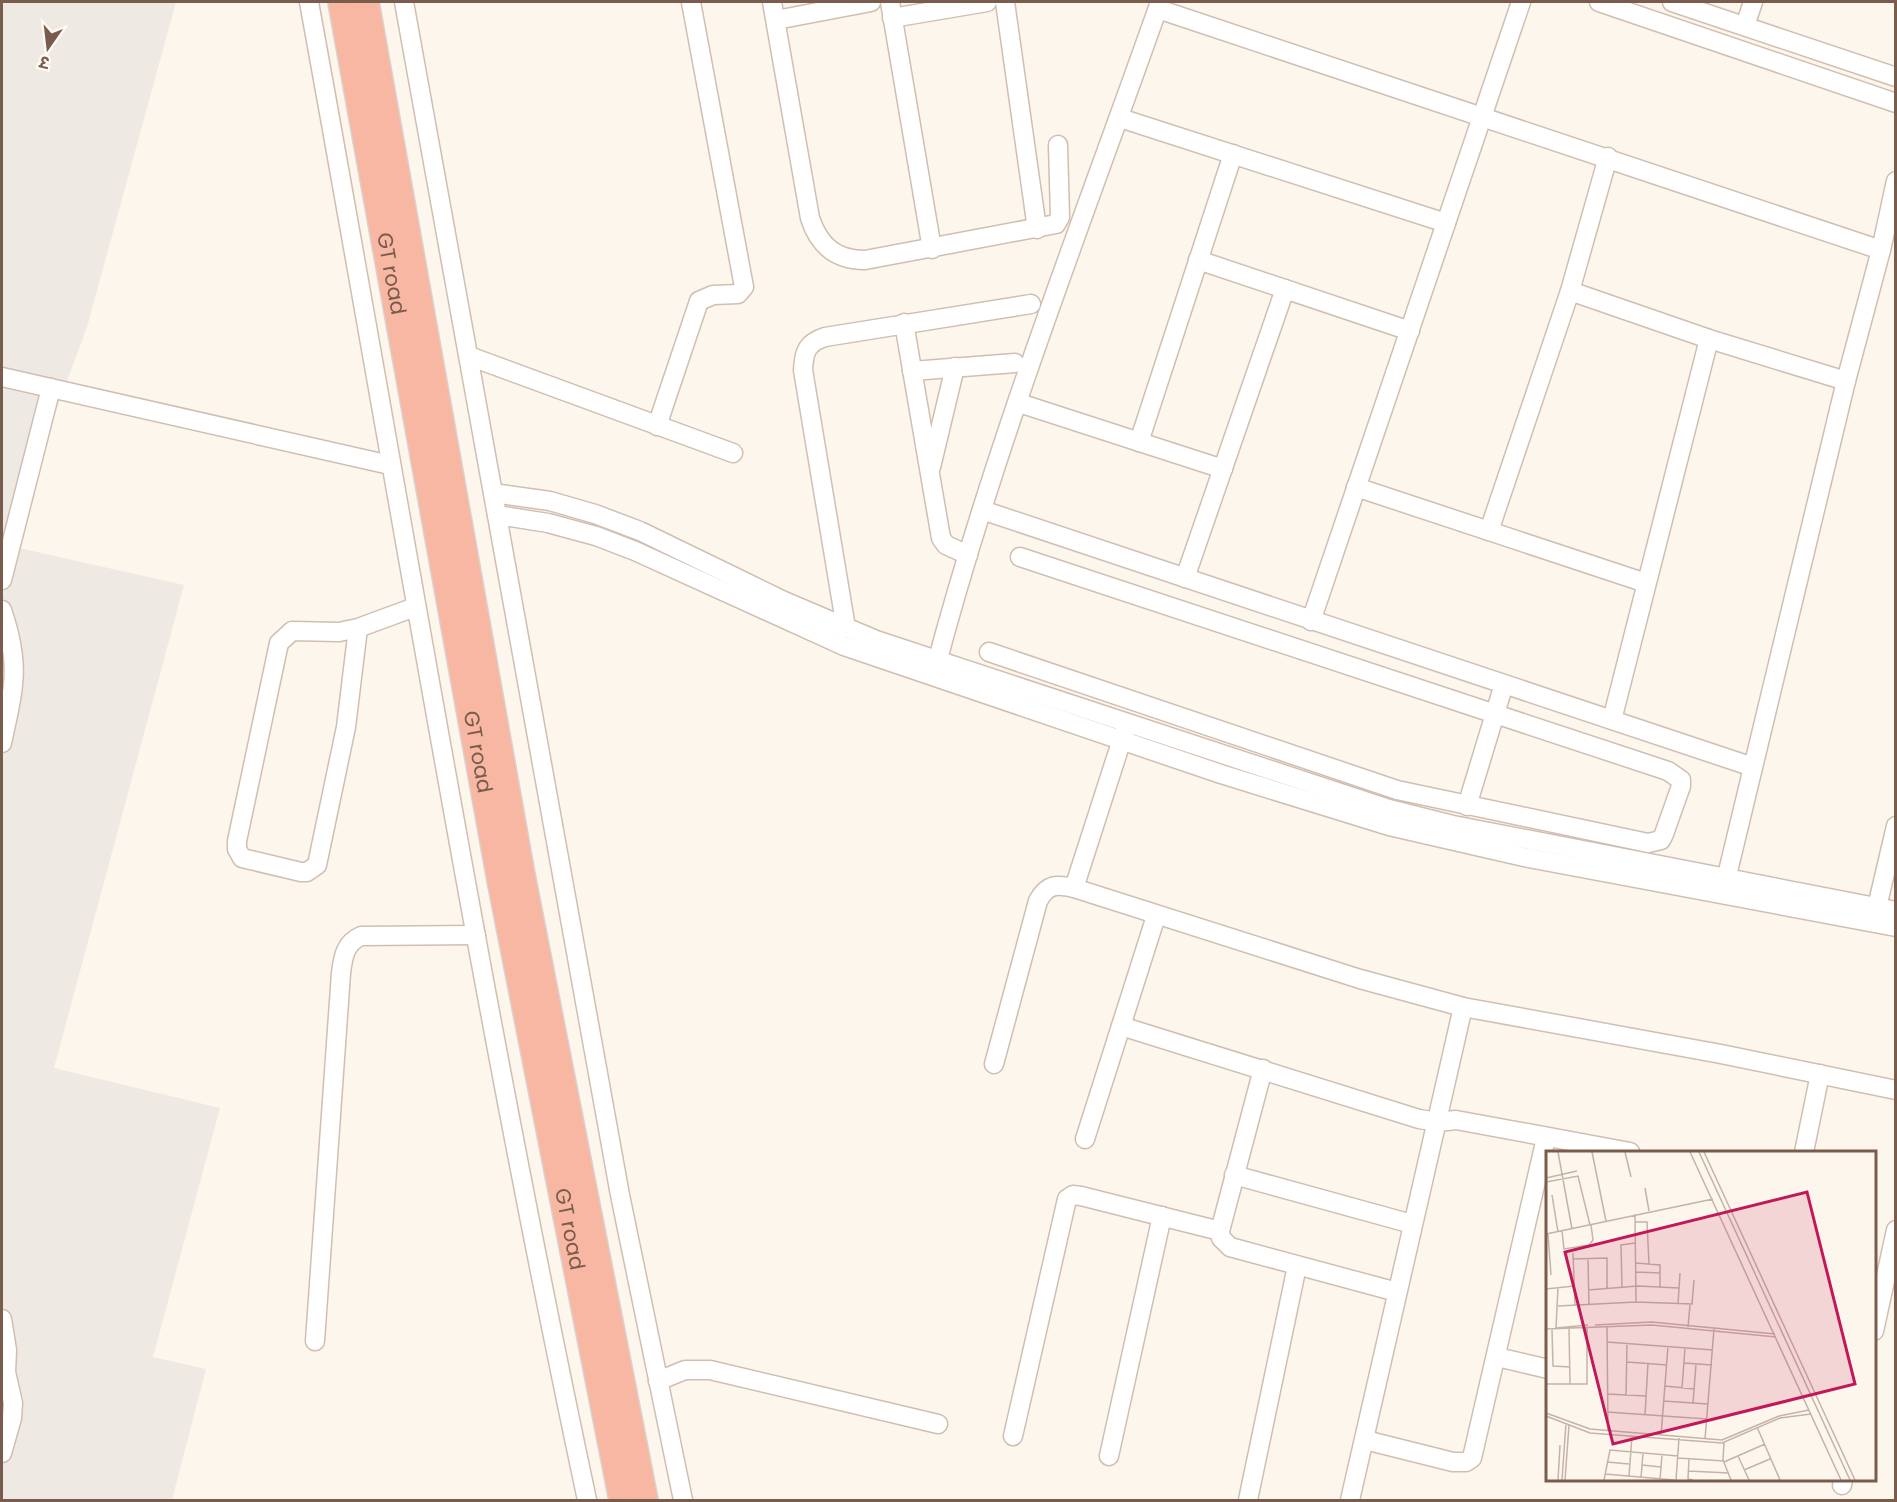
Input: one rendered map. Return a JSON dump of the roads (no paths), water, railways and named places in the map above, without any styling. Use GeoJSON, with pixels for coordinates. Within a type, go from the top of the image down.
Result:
{"type":"FeatureCollection","features":[{"type":"Feature","properties":{"kind":"highway","name":"GT road"},"geometry":{"type":"LineString","coordinates":[[342,2],[501,880],[623,1500]]}},
{"type":"Feature","properties":{"kind":"highway","name":"GT road"},"geometry":{"type":"LineString","coordinates":[[365,2],[521,875],[644,1500]]}},
{"type":"Feature","properties":{"kind":"street"},"geometry":{"type":"LineString","coordinates":[[309,2],[415,607],[544,1295],[587,1500]]}},
{"type":"Feature","properties":{"kind":"street"},"geometry":{"type":"LineString","coordinates":[[404,2],[616,1172],[683,1500]]}},
{"type":"Feature","properties":{"kind":"street"},"geometry":{"type":"LineString","coordinates":[[657,426],[699,301],[713,296],[738,294],[744,287],[691,2]]}},
{"type":"Feature","properties":{"kind":"street"},"geometry":{"type":"LineString","coordinates":[[772,2],[815,232],[833,253],[854,260],[932,249],[1056,224],[1060,217],[1058,145]]}},
{"type":"Feature","properties":{"kind":"street"},"geometry":{"type":"LineString","coordinates":[[776,20],[872,2]]}},
{"type":"Feature","properties":{"kind":"street"},"geometry":{"type":"LineString","coordinates":[[932,249],[891,10],[987,2]]}},
{"type":"Feature","properties":{"kind":"street"},"geometry":{"type":"LineString","coordinates":[[1005,2],[1037,229]]}},
{"type":"Feature","properties":{"kind":"street"},"geometry":{"type":"LineString","coordinates":[[1311,621],[1521,2]]}},
{"type":"Feature","properties":{"kind":"street"},"geometry":{"type":"LineString","coordinates":[[1599,2],[1896,103]]}},
{"type":"Feature","properties":{"kind":"street"},"geometry":{"type":"LineString","coordinates":[[1672,2],[1896,77]]}},
{"type":"Feature","properties":{"kind":"street"},"geometry":{"type":"LineString","coordinates":[[1745,26],[1754,2]]}},
{"type":"Feature","properties":{"kind":"street"},"geometry":{"type":"LineString","coordinates":[[933,678],[982,510],[1081,219],[1120,118],[1159,5],[1482,118],[1608,157],[1881,250]]}},
{"type":"Feature","properties":{"kind":"street"},"geometry":{"type":"LineString","coordinates":[[1120,118],[1446,223]]}},
{"type":"Feature","properties":{"kind":"street"},"geometry":{"type":"LineString","coordinates":[[1140,442],[1233,154]]}},
{"type":"Feature","properties":{"kind":"street"},"geometry":{"type":"LineString","coordinates":[[1489,531],[1570,291],[1608,157]]}},
{"type":"Feature","properties":{"kind":"street"},"geometry":{"type":"LineString","coordinates":[[1724,886],[1896,182]]}},
{"type":"Feature","properties":{"kind":"street"},"geometry":{"type":"LineString","coordinates":[[1198,260],[1410,331]]}},
{"type":"Feature","properties":{"kind":"street"},"geometry":{"type":"LineString","coordinates":[[1185,578],[1285,289]]}},
{"type":"Feature","properties":{"kind":"street"},"geometry":{"type":"LineString","coordinates":[[1570,291],[1709,339],[1846,381]]}},
{"type":"Feature","properties":{"kind":"street"},"geometry":{"type":"LineString","coordinates":[[846,628],[802,370],[804,358],[812,342],[825,337],[904,323],[1031,304]]}},
{"type":"Feature","properties":{"kind":"street"},"geometry":{"type":"LineString","coordinates":[[904,323],[941,538],[946,545],[968,555]]}},
{"type":"Feature","properties":{"kind":"street"},"geometry":{"type":"LineString","coordinates":[[1612,720],[1709,339]]}},
{"type":"Feature","properties":{"kind":"street"},"geometry":{"type":"LineString","coordinates":[[469,356],[733,453]]}},
{"type":"Feature","properties":{"kind":"street"},"geometry":{"type":"LineString","coordinates":[[912,371],[1015,363]]}},
{"type":"Feature","properties":{"kind":"street"},"geometry":{"type":"LineString","coordinates":[[929,475],[955,367]]}},
{"type":"Feature","properties":{"kind":"street"},"geometry":{"type":"LineString","coordinates":[[2,377],[390,465]]}},
{"type":"Feature","properties":{"kind":"street"},"geometry":{"type":"LineString","coordinates":[[2,580],[51,388]]}},
{"type":"Feature","properties":{"kind":"street"},"geometry":{"type":"LineString","coordinates":[[1018,403],[1223,469]]}},
{"type":"Feature","properties":{"kind":"street"},"geometry":{"type":"LineString","coordinates":[[1356,487],[1646,582]]}},
{"type":"Feature","properties":{"kind":"street"},"geometry":{"type":"LineString","coordinates":[[493,493],[550,501],[640,531],[846,628],[1389,809],[1896,927]]}},
{"type":"Feature","properties":{"kind":"street"},"geometry":{"type":"LineString","coordinates":[[982,510],[1753,767]]}},
{"type":"Feature","properties":{"kind":"street"},"geometry":{"type":"LineString","coordinates":[[497,515],[548,523],[636,551],[844,646],[933,678],[1232,778],[1447,841],[1896,911]]}},
{"type":"Feature","properties":{"kind":"street"},"geometry":{"type":"LineString","coordinates":[[989,652],[1358,778],[1467,806],[1655,842],[1664,834],[1681,786],[1681,780],[1668,771],[1020,557]]}},
{"type":"Feature","properties":{"kind":"street"},"geometry":{"type":"LineString","coordinates":[[358,628],[346,727],[317,865],[307,872],[301,872],[242,858],[237,849],[238,830],[279,643],[292,631],[339,632],[358,628],[415,607]]}},
{"type":"Feature","properties":{"kind":"street"},"geometry":{"type":"LineString","coordinates":[[2,610],[13,652],[15,679],[2,743]]}},
{"type":"Feature","properties":{"kind":"street"},"geometry":{"type":"LineString","coordinates":[[1467,806],[1498,713],[1504,684]]}},
{"type":"Feature","properties":{"kind":"street"},"geometry":{"type":"LineString","coordinates":[[1074,888],[1127,722]]}},
{"type":"Feature","properties":{"kind":"street"},"geometry":{"type":"LineString","coordinates":[[1877,907],[1896,826]]}},
{"type":"Feature","properties":{"kind":"street"},"geometry":{"type":"LineString","coordinates":[[994,1064],[1038,901],[1044,890],[1054,885],[1074,888],[1156,916],[1360,979],[1463,1008],[1896,1089]]}},
{"type":"Feature","properties":{"kind":"street"},"geometry":{"type":"LineString","coordinates":[[1085,1139],[1156,916]]}},
{"type":"Feature","properties":{"kind":"street"},"geometry":{"type":"LineString","coordinates":[[315,1341],[341,973],[347,948],[352,940],[361,936],[476,935]]}},
{"type":"Feature","properties":{"kind":"street"},"geometry":{"type":"LineString","coordinates":[[1350,1500],[1463,1008]]}},
{"type":"Feature","properties":{"kind":"street"},"geometry":{"type":"LineString","coordinates":[[1121,1026],[1419,1119],[1438,1122],[1456,1120],[1624,1151]]}},
{"type":"Feature","properties":{"kind":"street"},"geometry":{"type":"LineString","coordinates":[[1263,1069],[1220,1231],[1221,1238],[1230,1247],[1397,1292]]}},
{"type":"Feature","properties":{"kind":"street"},"geometry":{"type":"LineString","coordinates":[[1804,1151],[1820,1074]]}},
{"type":"Feature","properties":{"kind":"street"},"geometry":{"type":"LineString","coordinates":[[1365,1440],[1453,1462],[1466,1462],[1472,1458],[1476,1449],[1546,1138]]}},
{"type":"Feature","properties":{"kind":"street"},"geometry":{"type":"LineString","coordinates":[[1234,1175],[1412,1224]]}},
{"type":"Feature","properties":{"kind":"street"},"geometry":{"type":"LineString","coordinates":[[1013,1436],[1067,1199],[1073,1195],[1081,1196],[1220,1231]]}},
{"type":"Feature","properties":{"kind":"street"},"geometry":{"type":"LineString","coordinates":[[1109,1456],[1162,1216]]}},
{"type":"Feature","properties":{"kind":"street"},"geometry":{"type":"LineString","coordinates":[[1876,1326],[1895,1236]]}},
{"type":"Feature","properties":{"kind":"street"},"geometry":{"type":"LineString","coordinates":[[1248,1500],[1297,1266]]}},
{"type":"Feature","properties":{"kind":"street"},"geometry":{"type":"LineString","coordinates":[[2,1319],[4,1367],[13,1403],[2,1453]]}},
{"type":"Feature","properties":{"kind":"street"},"geometry":{"type":"LineString","coordinates":[[1497,1358],[1546,1369]]}},
{"type":"Feature","properties":{"kind":"street"},"geometry":{"type":"LineString","coordinates":[[658,1381],[685,1370],[710,1370],[938,1424]]}}]}
